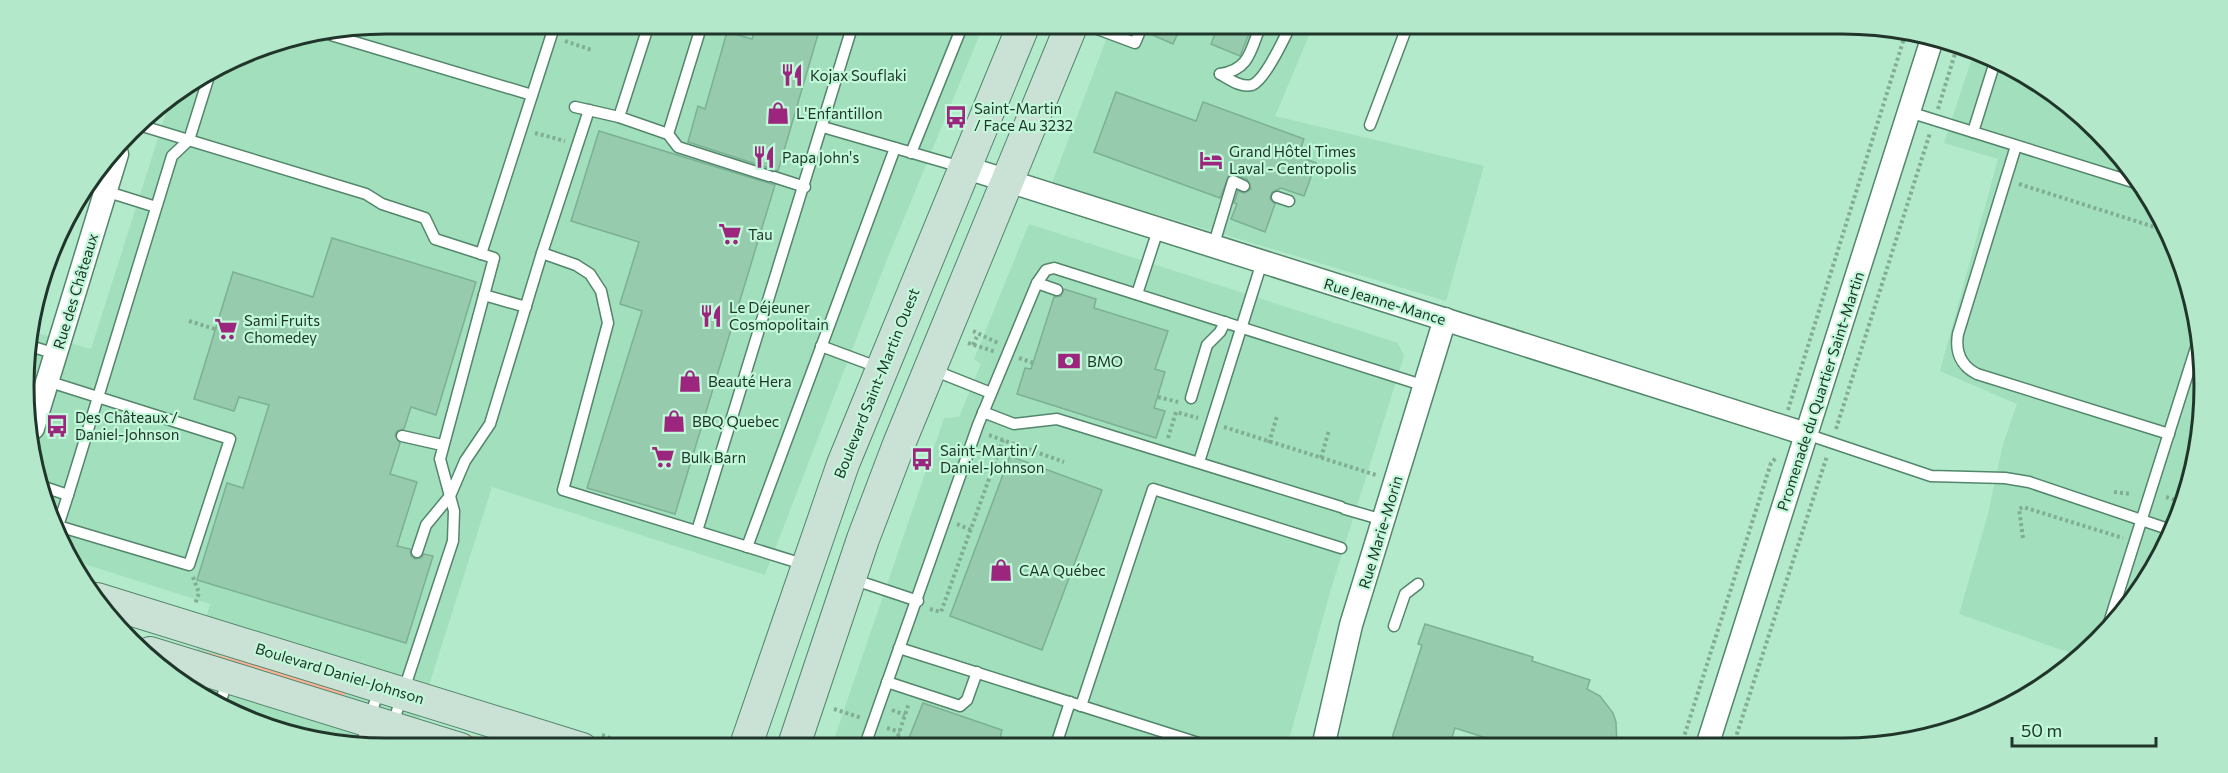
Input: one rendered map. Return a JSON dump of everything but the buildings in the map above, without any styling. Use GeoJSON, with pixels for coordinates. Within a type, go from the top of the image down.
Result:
{"type":"FeatureCollection","features":[{"type":"Feature","properties":{"kind":"main road","name":"Boulevard Saint-Martin Ouest"},"geometry":{"type":"LineString","coordinates":[[748,738],[808,565],[880,369],[1020,34]]}},
{"type":"Feature","properties":{"kind":"main road"},"geometry":{"type":"LineString","coordinates":[[796,738],[850,578],[929,369],[1068,34]]}},
{"type":"Feature","properties":{"kind":"main road","name":"Boulevard Daniel-Johnson"},"geometry":{"type":"LineString","coordinates":[[108,602],[547,738]]}},
{"type":"Feature","properties":{"kind":"main road"},"geometry":{"type":"LineString","coordinates":[[166,661],[224,690],[407,738]]}},
{"type":"Feature","properties":{"kind":"street","name":"Promenade du Quartier Saint-Martin"},"geometry":{"type":"LineString","coordinates":[[1710,738],[1930,45]]}},
{"type":"Feature","properties":{"kind":"street","name":"Rue des Châteaux"},"geometry":{"type":"LineString","coordinates":[[36,418],[114,164]]}},
{"type":"Feature","properties":{"kind":"street","name":"Rue Jeanne-Mance"},"geometry":{"type":"LineString","coordinates":[[964,167],[1806,434]]}},
{"type":"Feature","properties":{"kind":"street","name":"Rue Marie-Morin"},"geometry":{"type":"LineString","coordinates":[[1325,738],[1351,625],[1445,320]]}},
{"type":"Feature","properties":{"kind":"lane"},"geometry":{"type":"LineString","coordinates":[[619,117],[646,34]]}},
{"type":"Feature","properties":{"kind":"lane"},"geometry":{"type":"LineString","coordinates":[[668,134],[699,34]]}},
{"type":"Feature","properties":{"kind":"lane"},"geometry":{"type":"LineString","coordinates":[[697,531],[805,187],[850,34]]}},
{"type":"Feature","properties":{"kind":"lane"},"geometry":{"type":"LineString","coordinates":[[911,153],[959,34]]}},
{"type":"Feature","properties":{"kind":"lane"},"geometry":{"type":"LineString","coordinates":[[1111,34],[1135,43],[1139,34]]}},
{"type":"Feature","properties":{"kind":"lane"},"geometry":{"type":"LineString","coordinates":[[1257,34],[1243,66],[1232,73],[1220,75],[1244,85],[1255,83],[1266,70],[1286,34]]}},
{"type":"Feature","properties":{"kind":"lane"},"geometry":{"type":"LineString","coordinates":[[1370,125],[1404,34]]}},
{"type":"Feature","properties":{"kind":"lane"},"geometry":{"type":"LineString","coordinates":[[481,254],[551,36]]}},
{"type":"Feature","properties":{"kind":"lane"},"geometry":{"type":"LineString","coordinates":[[341,38],[532,95]]}},
{"type":"Feature","properties":{"kind":"lane"},"geometry":{"type":"LineString","coordinates":[[1973,132],[1993,69]]}},
{"type":"Feature","properties":{"kind":"lane"},"geometry":{"type":"LineString","coordinates":[[60,519],[172,156],[189,140],[206,84]]}},
{"type":"Feature","properties":{"kind":"lane"},"geometry":{"type":"LineString","coordinates":[[575,107],[619,117],[668,134],[678,147],[805,187]]}},
{"type":"Feature","properties":{"kind":"lane"},"geometry":{"type":"LineString","coordinates":[[417,552],[426,525],[450,496],[465,461],[490,424],[542,253],[589,110]]}},
{"type":"Feature","properties":{"kind":"lane"},"geometry":{"type":"LineString","coordinates":[[1909,112],[2127,180]]}},
{"type":"Feature","properties":{"kind":"lane"},"geometry":{"type":"LineString","coordinates":[[148,128],[366,194],[382,204],[425,218],[435,239],[494,258],[442,446],[441,469],[454,511],[453,541],[374,731]]}},
{"type":"Feature","properties":{"kind":"lane"},"geometry":{"type":"LineString","coordinates":[[823,128],[964,167]]}},
{"type":"Feature","properties":{"kind":"lane"},"geometry":{"type":"LineString","coordinates":[[2016,146],[1958,334],[1959,357],[1967,368],[1977,374],[2169,434]]}},
{"type":"Feature","properties":{"kind":"lane"},"geometry":{"type":"LineString","coordinates":[[747,547],[895,148]]}},
{"type":"Feature","properties":{"kind":"lane"},"geometry":{"type":"LineString","coordinates":[[1212,247],[1233,181],[1244,186]]}},
{"type":"Feature","properties":{"kind":"lane"},"geometry":{"type":"LineString","coordinates":[[105,191],[156,207]]}},
{"type":"Feature","properties":{"kind":"lane"},"geometry":{"type":"LineString","coordinates":[[1277,197],[1289,201]]}},
{"type":"Feature","properties":{"kind":"lane"},"geometry":{"type":"LineString","coordinates":[[1137,294],[1158,230]]}},
{"type":"Feature","properties":{"kind":"lane"},"geometry":{"type":"LineString","coordinates":[[542,253],[576,265],[590,274],[601,291],[608,323],[563,490],[808,565]]}},
{"type":"Feature","properties":{"kind":"lane"},"geometry":{"type":"LineString","coordinates":[[1199,462],[1262,262]]}},
{"type":"Feature","properties":{"kind":"lane"},"geometry":{"type":"LineString","coordinates":[[867,738],[918,601],[983,412],[1037,283],[1047,270],[1054,268],[1425,386]]}},
{"type":"Feature","properties":{"kind":"lane"},"geometry":{"type":"LineString","coordinates":[[1037,283],[1057,290]]}},
{"type":"Feature","properties":{"kind":"lane"},"geometry":{"type":"LineString","coordinates":[[484,295],[526,307]]}},
{"type":"Feature","properties":{"kind":"lane"},"geometry":{"type":"LineString","coordinates":[[1191,398],[1207,345],[1220,332],[1224,322]]}},
{"type":"Feature","properties":{"kind":"lane"},"geometry":{"type":"LineString","coordinates":[[821,346],[880,369]]}},
{"type":"Feature","properties":{"kind":"lane"},"geometry":{"type":"LineString","coordinates":[[37,348],[56,354]]}},
{"type":"Feature","properties":{"kind":"lane"},"geometry":{"type":"LineString","coordinates":[[2113,611],[2192,359]]}},
{"type":"Feature","properties":{"kind":"lane"},"geometry":{"type":"LineString","coordinates":[[929,369],[991,393]]}},
{"type":"Feature","properties":{"kind":"lane"},"geometry":{"type":"LineString","coordinates":[[47,381],[230,439],[189,565],[64,528]]}},
{"type":"Feature","properties":{"kind":"lane"},"geometry":{"type":"LineString","coordinates":[[983,412],[1014,424],[1057,419],[1383,520]]}},
{"type":"Feature","properties":{"kind":"lane"},"geometry":{"type":"LineString","coordinates":[[1806,434],[1931,476],[2015,479],[2110,507],[2164,528]]}},
{"type":"Feature","properties":{"kind":"lane"},"geometry":{"type":"LineString","coordinates":[[402,436],[442,446]]}},
{"type":"Feature","properties":{"kind":"lane"},"geometry":{"type":"LineString","coordinates":[[49,489],[69,495]]}},
{"type":"Feature","properties":{"kind":"lane"},"geometry":{"type":"LineString","coordinates":[[1081,706],[1153,489],[1341,548]]}},
{"type":"Feature","properties":{"kind":"lane"},"geometry":{"type":"LineString","coordinates":[[850,578],[918,601]]}},
{"type":"Feature","properties":{"kind":"lane"},"geometry":{"type":"LineString","coordinates":[[1394,626],[1405,594],[1418,585]]}},
{"type":"Feature","properties":{"kind":"lane"},"geometry":{"type":"LineString","coordinates":[[900,648],[1182,738]]}},
{"type":"Feature","properties":{"kind":"lane"},"geometry":{"type":"LineString","coordinates":[[887,682],[960,706],[967,700],[977,672]]}},
{"type":"Feature","properties":{"kind":"lane"},"geometry":{"type":"LineString","coordinates":[[374,731],[391,689]]}},
{"type":"Feature","properties":{"kind":"lane"},"geometry":{"type":"LineString","coordinates":[[1052,738],[1051,733],[1070,702]]}},
{"type":"Feature","properties":{"kind":"path"},"geometry":{"type":"LineString","coordinates":[[551,36],[592,50]]}},
{"type":"Feature","properties":{"kind":"path","name":"Promenade du Quartier Saint-Martin"},"geometry":{"type":"LineString","coordinates":[[1788,410],[1903,40]]}},
{"type":"Feature","properties":{"kind":"path"},"geometry":{"type":"LineString","coordinates":[[1937,111],[1955,53]]}},
{"type":"Feature","properties":{"kind":"path","name":"Promenade du Quartier Saint-Martin"},"geometry":{"type":"LineString","coordinates":[[1839,420],[1932,128]]}},
{"type":"Feature","properties":{"kind":"path"},"geometry":{"type":"LineString","coordinates":[[521,129],[578,145]]}},
{"type":"Feature","properties":{"kind":"path"},"geometry":{"type":"LineString","coordinates":[[2017,183],[2155,227]]}},
{"type":"Feature","properties":{"kind":"path"},"geometry":{"type":"LineString","coordinates":[[189,321],[215,329]]}},
{"type":"Feature","properties":{"kind":"path"},"geometry":{"type":"LineString","coordinates":[[973,331],[1000,344],[1001,350],[995,352],[971,344],[978,334]]}},
{"type":"Feature","properties":{"kind":"path"},"geometry":{"type":"LineString","coordinates":[[1017,358],[1036,364]]}},
{"type":"Feature","properties":{"kind":"path"},"geometry":{"type":"LineString","coordinates":[[1158,397],[1179,403],[1166,442]]}},
{"type":"Feature","properties":{"kind":"path"},"geometry":{"type":"LineString","coordinates":[[1176,412],[1198,418]]}},
{"type":"Feature","properties":{"kind":"path"},"geometry":{"type":"LineString","coordinates":[[1269,443],[1277,416]]}},
{"type":"Feature","properties":{"kind":"path"},"geometry":{"type":"LineString","coordinates":[[1221,425],[1230,431],[1376,475]]}},
{"type":"Feature","properties":{"kind":"path"},"geometry":{"type":"LineString","coordinates":[[1321,458],[1329,430]]}},
{"type":"Feature","properties":{"kind":"path"},"geometry":{"type":"LineString","coordinates":[[941,612],[1003,441],[1064,462]]}},
{"type":"Feature","properties":{"kind":"path","name":"Promenade du Quartier Saint-Martin"},"geometry":{"type":"LineString","coordinates":[[1736,738],[1827,455]]}},
{"type":"Feature","properties":{"kind":"path","name":"Promenade du Quartier Saint-Martin"},"geometry":{"type":"LineString","coordinates":[[1685,738],[1771,464]]}},
{"type":"Feature","properties":{"kind":"path"},"geometry":{"type":"LineString","coordinates":[[2115,492],[2132,494]]}},
{"type":"Feature","properties":{"kind":"path"},"geometry":{"type":"LineString","coordinates":[[2166,497],[2175,500]]}},
{"type":"Feature","properties":{"kind":"path"},"geometry":{"type":"LineString","coordinates":[[2023,538],[2019,509],[2023,507],[2135,542]]}},
{"type":"Feature","properties":{"kind":"path"},"geometry":{"type":"LineString","coordinates":[[961,526],[971,530]]}},
{"type":"Feature","properties":{"kind":"path"},"geometry":{"type":"LineString","coordinates":[[195,605],[199,593]]}},
{"type":"Feature","properties":{"kind":"path"},"geometry":{"type":"LineString","coordinates":[[898,738],[913,691]]}},
{"type":"Feature","properties":{"kind":"path"},"geometry":{"type":"LineString","coordinates":[[834,709],[864,719]]}},
{"type":"Feature","properties":{"kind":"path"},"geometry":{"type":"LineString","coordinates":[[883,726],[900,732]]}},
{"type":"Feature","properties":{"kind":"path"},"geometry":{"type":"LineString","coordinates":[[1046,738],[1051,733]]}},
{"type":"Feature","properties":{"kind":"shaded area"},"geometry":{"type":"Polygon","coordinates":[[[386,34],[980,34],[886,262],[765,575],[492,487],[414,738],[363,738],[295,727],[252,712],[210,691],[189,678],[210,604],[83,563],[61,521],[46,478],[35,410],[34,386],[39,334],[91,349],[166,112],[210,82],[273,53],[318,41],[386,34]]]}},
{"type":"Feature","properties":{"kind":"shaded area"},"geometry":{"type":"Polygon","coordinates":[[[1108,34],[1310,34],[1275,116],[1484,166],[1446,301],[1052,183],[1108,34]]]}},
{"type":"Feature","properties":{"kind":"shaded area"},"geometry":{"type":"Polygon","coordinates":[[[1972,59],[2037,94],[2074,122],[2121,172],[2157,231],[2182,295],[2193,363],[2194,386],[2193,410],[2182,478],[2167,521],[2134,582],[2106,619],[2071,653],[1959,614],[1988,514],[2003,444],[2017,404],[1940,371],[1998,159],[1944,143],[1972,59]]]}},
{"type":"Feature","properties":{"kind":"shaded area"},"geometry":{"type":"Polygon","coordinates":[[[1029,224],[1398,343],[1404,356],[1331,589],[1290,738],[834,738],[944,418],[959,417],[981,364],[974,359],[1029,224]]]}},
{"type":"Feature","properties":{"kind":"shaded area"},"geometry":{"type":"Polygon","coordinates":[[[161,641],[347,687],[343,701],[161,641]]]}},
{"type":"Feature","properties":{"kind":"shaded area"},"geometry":{"type":"Polygon","coordinates":[[[414,718],[480,738],[469,738],[412,721],[414,718]]]}},
{"type":"Feature","properties":{"kind":"place","name":"Kojax Souflaki"},"geometry":{"type":"Point","coordinates":[792,75]}},
{"type":"Feature","properties":{"kind":"place","name":"L'Enfantillon"},"geometry":{"type":"Point","coordinates":[778,113]}},
{"type":"Feature","properties":{"kind":"place","name":"Saint-Martin / Face Au 3232"},"geometry":{"type":"Point","coordinates":[956,117]}},
{"type":"Feature","properties":{"kind":"place","name":"Papa John's"},"geometry":{"type":"Point","coordinates":[764,157]}},
{"type":"Feature","properties":{"kind":"place","name":"Grand Hôtel Times Laval - Centropolis"},"geometry":{"type":"Point","coordinates":[1211,160]}},
{"type":"Feature","properties":{"kind":"place","name":"Tau"},"geometry":{"type":"Point","coordinates":[730,234]}},
{"type":"Feature","properties":{"kind":"place","name":"Le Déjeuner Cosmopolitain"},"geometry":{"type":"Point","coordinates":[711,316]}},
{"type":"Feature","properties":{"kind":"place","name":"Sami Fruits Chomedey"},"geometry":{"type":"Point","coordinates":[226,329]}},
{"type":"Feature","properties":{"kind":"place","name":"BMO"},"geometry":{"type":"Point","coordinates":[1069,361]}},
{"type":"Feature","properties":{"kind":"place","name":"Beauté Hera"},"geometry":{"type":"Point","coordinates":[690,381]}},
{"type":"Feature","properties":{"kind":"place","name":"BBQ Quebec"},"geometry":{"type":"Point","coordinates":[674,421]}},
{"type":"Feature","properties":{"kind":"place","name":"Des Châteaux / Daniel-Johnson"},"geometry":{"type":"Point","coordinates":[57,426]}},
{"type":"Feature","properties":{"kind":"place","name":"Bulk Barn"},"geometry":{"type":"Point","coordinates":[663,457]}},
{"type":"Feature","properties":{"kind":"place","name":"Saint-Martin / Daniel-Johnson"},"geometry":{"type":"Point","coordinates":[922,459]}},
{"type":"Feature","properties":{"kind":"place","name":"CAA Québec"},"geometry":{"type":"Point","coordinates":[1001,570]}}]}
